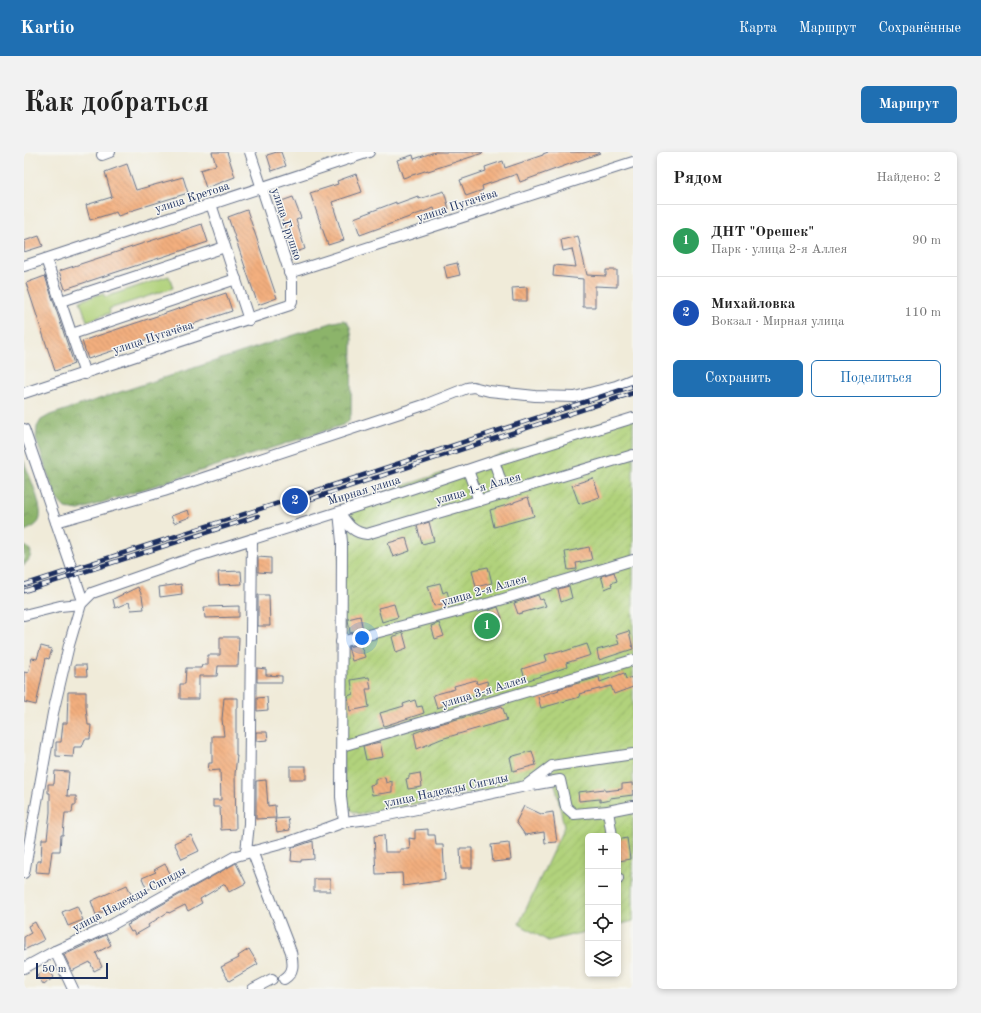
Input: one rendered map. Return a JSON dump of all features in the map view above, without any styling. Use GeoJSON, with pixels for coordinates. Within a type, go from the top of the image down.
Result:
{"type":"FeatureCollection","features":[{"type":"Feature","properties":{"kind":"street","name":"улица Грушко"},"geometry":{"type":"LineString","coordinates":[[250,152],[293,287],[292,301],[290,305]]}},
{"type":"Feature","properties":{"kind":"street","name":"улица Кретова"},"geometry":{"type":"LineString","coordinates":[[24,266],[368,152]]}},
{"type":"Feature","properties":{"kind":"street","name":"улица Пугачёва"},"geometry":{"type":"LineString","coordinates":[[289,273],[633,162]]}},
{"type":"Feature","properties":{"kind":"street"},"geometry":{"type":"LineString","coordinates":[[210,204],[249,320]]}},
{"type":"Feature","properties":{"kind":"street"},"geometry":{"type":"LineString","coordinates":[[61,301],[225,247]]}},
{"type":"Feature","properties":{"kind":"street"},"geometry":{"type":"LineString","coordinates":[[46,259],[85,374]]}},
{"type":"Feature","properties":{"kind":"street"},"geometry":{"type":"LineString","coordinates":[[72,334],[236,279]]}},
{"type":"Feature","properties":{"kind":"street","name":"улица Пугачёва"},"geometry":{"type":"LineString","coordinates":[[24,393],[249,320],[290,305]]}},
{"type":"Feature","properties":{"kind":"street"},"geometry":{"type":"LineString","coordinates":[[56,522],[164,491],[427,404],[461,389],[473,387],[517,394],[575,397],[616,386],[633,379]]}},
{"type":"Feature","properties":{"kind":"street","name":"Мирная улица"},"geometry":{"type":"LineString","coordinates":[[82,603],[97,590],[189,559],[633,418]]}},
{"type":"Feature","properties":{"kind":"street"},"geometry":{"type":"LineString","coordinates":[[24,429],[82,603],[69,646],[53,713],[24,873]]}},
{"type":"Feature","properties":{"kind":"street","name":"улица 1-я Аллея"},"geometry":{"type":"LineString","coordinates":[[338,512],[353,530],[367,534],[633,455]]}},
{"type":"Feature","properties":{"kind":"street"},"geometry":{"type":"LineString","coordinates":[[494,461],[505,494]]}},
{"type":"Feature","properties":{"kind":"street"},"geometry":{"type":"LineString","coordinates":[[468,470],[479,501]]}},
{"type":"Feature","properties":{"kind":"street"},"geometry":{"type":"LineString","coordinates":[[338,512],[342,542],[341,797],[344,822]]}},
{"type":"Feature","properties":{"kind":"street"},"geometry":{"type":"LineString","coordinates":[[252,539],[249,852],[291,952],[293,964],[292,971],[284,979]]}},
{"type":"Feature","properties":{"kind":"street","name":"улица 2-я Аллея"},"geometry":{"type":"LineString","coordinates":[[341,642],[490,602],[633,560]]}},
{"type":"Feature","properties":{"kind":"street"},"geometry":{"type":"LineString","coordinates":[[24,615],[60,606],[82,603]]}},
{"type":"Feature","properties":{"kind":"street","name":"улица 3-я Аллея"},"geometry":{"type":"LineString","coordinates":[[342,746],[633,660]]}},
{"type":"Feature","properties":{"kind":"street"},"geometry":{"type":"LineString","coordinates":[[526,786],[552,766],[633,754]]}},
{"type":"Feature","properties":{"kind":"street","name":"улица Надежды Сигиды"},"geometry":{"type":"LineString","coordinates":[[24,968],[55,951],[104,928],[236,856],[292,841],[344,822],[369,819],[560,780],[566,807],[574,814],[608,811],[633,806]]}},
{"type":"Feature","properties":{"kind":"street"},"geometry":{"type":"LineString","coordinates":[[608,811],[612,833]]}},
{"type":"Feature","properties":{"kind":"street"},"geometry":{"type":"LineString","coordinates":[[55,951],[73,989]]}},
{"type":"Feature","properties":{"kind":"street"},"geometry":{"type":"LineString","coordinates":[[253,989],[272,979]]}},
{"type":"Feature","properties":{"kind":"green space"},"geometry":{"type":"Polygon","coordinates":[[[169,276],[173,288],[109,309],[110,313],[87,321],[80,301],[103,293],[105,297],[169,276]]]}},
{"type":"Feature","properties":{"kind":"green space"},"geometry":{"type":"Polygon","coordinates":[[[343,320],[347,322],[350,327],[352,339],[351,415],[348,422],[343,425],[79,510],[65,508],[56,498],[36,439],[37,427],[41,420],[50,415],[343,320]]]}},
{"type":"Feature","properties":{"kind":"green space"},"geometry":{"type":"Polygon","coordinates":[[[633,413],[633,921],[621,924],[621,833],[585,833],[585,932],[548,941],[519,924],[564,827],[556,788],[552,778],[359,814],[352,811],[346,805],[342,746],[339,506],[633,413]]]}},
{"type":"Feature","properties":{"kind":"green space"},"geometry":{"type":"Polygon","coordinates":[[[24,461],[38,500],[40,516],[39,521],[36,524],[24,531],[24,461]]]}},
{"type":"Feature","properties":{"kind":"green space"},"geometry":{"type":"Polygon","coordinates":[[[24,546],[30,549],[31,554],[24,565],[24,546]]]}},
{"type":"Feature","properties":{"kind":"building"},"geometry":{"type":"Polygon","coordinates":[[[212,152],[227,152],[235,177],[206,188],[200,170],[216,165],[212,152]]]}},
{"type":"Feature","properties":{"kind":"building"},"geometry":{"type":"Polygon","coordinates":[[[281,152],[286,166],[272,171],[267,155],[281,152]]]}},
{"type":"Feature","properties":{"kind":"building"},"geometry":{"type":"Polygon","coordinates":[[[435,152],[483,153],[403,178],[397,160],[413,155],[414,159],[435,152]]]}},
{"type":"Feature","properties":{"kind":"building"},"geometry":{"type":"Polygon","coordinates":[[[548,152],[600,153],[520,182],[517,174],[482,186],[483,190],[466,196],[460,180],[486,171],[485,167],[503,161],[505,168],[548,152]]]}},
{"type":"Feature","properties":{"kind":"building"},"geometry":{"type":"Polygon","coordinates":[[[127,164],[136,190],[183,177],[188,193],[118,216],[116,212],[90,220],[86,205],[112,197],[105,172],[127,164]]]}},
{"type":"Feature","properties":{"kind":"building"},"geometry":{"type":"Polygon","coordinates":[[[356,174],[362,192],[332,202],[344,240],[328,245],[310,193],[338,184],[337,181],[356,174]]]}},
{"type":"Feature","properties":{"kind":"building"},"geometry":{"type":"Polygon","coordinates":[[[444,191],[449,209],[436,214],[434,208],[360,235],[354,218],[396,202],[396,204],[418,196],[419,199],[444,191]]]}},
{"type":"Feature","properties":{"kind":"building"},"geometry":{"type":"Polygon","coordinates":[[[293,197],[301,218],[296,220],[305,249],[290,254],[285,237],[288,236],[276,203],[293,197]]]}},
{"type":"Feature","properties":{"kind":"building"},"geometry":{"type":"Polygon","coordinates":[[[247,210],[277,298],[258,305],[228,217],[247,210]]]}},
{"type":"Feature","properties":{"kind":"building"},"geometry":{"type":"Polygon","coordinates":[[[202,224],[208,242],[65,289],[59,271],[202,224]]]}},
{"type":"Feature","properties":{"kind":"building"},"geometry":{"type":"Polygon","coordinates":[[[39,236],[43,246],[24,252],[24,241],[39,236]]]}},
{"type":"Feature","properties":{"kind":"building"},"geometry":{"type":"Polygon","coordinates":[[[578,236],[587,275],[606,276],[606,270],[617,270],[617,287],[595,286],[595,307],[583,307],[583,279],[553,276],[554,265],[576,267],[572,249],[563,251],[561,240],[578,236]]]}},
{"type":"Feature","properties":{"kind":"building"},"geometry":{"type":"Polygon","coordinates":[[[457,263],[460,275],[447,278],[444,266],[457,263]]]}},
{"type":"Feature","properties":{"kind":"building"},"geometry":{"type":"Polygon","coordinates":[[[45,276],[74,364],[55,371],[26,283],[45,276]]]}},
{"type":"Feature","properties":{"kind":"building"},"geometry":{"type":"Polygon","coordinates":[[[527,287],[527,301],[513,301],[512,288],[527,287]]]}},
{"type":"Feature","properties":{"kind":"building"},"geometry":{"type":"Polygon","coordinates":[[[226,293],[232,311],[88,359],[82,341],[226,293]]]}},
{"type":"Feature","properties":{"kind":"building"},"geometry":{"type":"Polygon","coordinates":[[[593,478],[600,497],[579,504],[572,485],[593,478]]]}},
{"type":"Feature","properties":{"kind":"building"},"geometry":{"type":"Polygon","coordinates":[[[528,497],[534,516],[494,527],[490,510],[528,497]]]}},
{"type":"Feature","properties":{"kind":"building"},"geometry":{"type":"Polygon","coordinates":[[[188,510],[190,517],[174,523],[171,516],[188,510]]]}},
{"type":"Feature","properties":{"kind":"building"},"geometry":{"type":"Polygon","coordinates":[[[429,522],[434,541],[422,544],[417,526],[429,522]]]}},
{"type":"Feature","properties":{"kind":"building"},"geometry":{"type":"Polygon","coordinates":[[[406,538],[410,551],[393,557],[388,543],[406,538]]]}},
{"type":"Feature","properties":{"kind":"building"},"geometry":{"type":"Polygon","coordinates":[[[589,547],[592,560],[576,563],[577,569],[568,570],[565,552],[589,547]]]}},
{"type":"Feature","properties":{"kind":"building"},"geometry":{"type":"Polygon","coordinates":[[[258,557],[271,558],[271,573],[258,572],[258,557]]]}},
{"type":"Feature","properties":{"kind":"building"},"geometry":{"type":"Polygon","coordinates":[[[488,567],[492,583],[476,587],[472,570],[488,567]]]}},
{"type":"Feature","properties":{"kind":"building"},"geometry":{"type":"Polygon","coordinates":[[[241,571],[242,584],[219,585],[218,572],[241,571]]]}},
{"type":"Feature","properties":{"kind":"building"},"geometry":{"type":"Polygon","coordinates":[[[614,572],[617,581],[611,583],[612,586],[605,589],[601,576],[614,572]]]}},
{"type":"Feature","properties":{"kind":"building"},"geometry":{"type":"Polygon","coordinates":[[[440,583],[443,593],[447,591],[450,602],[434,606],[428,586],[440,583]]]}},
{"type":"Feature","properties":{"kind":"building"},"geometry":{"type":"Polygon","coordinates":[[[181,584],[182,594],[160,597],[159,587],[181,584]]]}},
{"type":"Feature","properties":{"kind":"building"},"geometry":{"type":"Polygon","coordinates":[[[569,586],[572,598],[561,602],[558,589],[569,586]]]}},
{"type":"Feature","properties":{"kind":"building"},"geometry":{"type":"Polygon","coordinates":[[[138,587],[142,596],[144,609],[131,610],[129,602],[115,608],[113,599],[138,587]]]}},
{"type":"Feature","properties":{"kind":"building"},"geometry":{"type":"Polygon","coordinates":[[[258,595],[269,595],[270,626],[258,626],[258,595]]]}},
{"type":"Feature","properties":{"kind":"building"},"geometry":{"type":"Polygon","coordinates":[[[538,595],[540,600],[543,599],[546,606],[518,614],[514,603],[538,595]]]}},
{"type":"Feature","properties":{"kind":"building"},"geometry":{"type":"Polygon","coordinates":[[[394,604],[398,617],[382,622],[378,608],[394,604]]]}},
{"type":"Feature","properties":{"kind":"building"},"geometry":{"type":"Polygon","coordinates":[[[239,606],[239,617],[205,618],[204,607],[239,606]]]}},
{"type":"Feature","properties":{"kind":"building"},"geometry":{"type":"Polygon","coordinates":[[[498,607],[502,618],[493,621],[489,610],[498,607]]]}},
{"type":"Feature","properties":{"kind":"building"},"geometry":{"type":"Polygon","coordinates":[[[360,616],[363,630],[350,633],[348,619],[360,616]]]}},
{"type":"Feature","properties":{"kind":"building"},"geometry":{"type":"Polygon","coordinates":[[[439,623],[444,636],[435,639],[431,626],[439,623]]]}},
{"type":"Feature","properties":{"kind":"building"},"geometry":{"type":"Polygon","coordinates":[[[629,631],[633,649],[599,660],[597,650],[619,644],[616,635],[629,631]]]}},
{"type":"Feature","properties":{"kind":"building"},"geometry":{"type":"Polygon","coordinates":[[[403,633],[407,648],[396,652],[392,637],[403,633]]]}},
{"type":"Feature","properties":{"kind":"building"},"geometry":{"type":"Polygon","coordinates":[[[220,637],[239,637],[238,666],[218,666],[217,676],[199,676],[199,699],[180,699],[180,684],[185,684],[186,668],[201,668],[202,665],[208,665],[208,655],[220,655],[220,637]]]}},
{"type":"Feature","properties":{"kind":"building"},"geometry":{"type":"Polygon","coordinates":[[[360,644],[365,657],[352,661],[348,647],[360,644]]]}},
{"type":"Feature","properties":{"kind":"building"},"geometry":{"type":"Polygon","coordinates":[[[587,644],[591,655],[566,663],[567,667],[526,681],[522,669],[547,661],[545,655],[562,650],[562,652],[587,644]]]}},
{"type":"Feature","properties":{"kind":"building"},"geometry":{"type":"Polygon","coordinates":[[[41,646],[52,649],[49,659],[46,658],[36,705],[24,702],[24,672],[28,673],[32,658],[37,659],[41,646]]]}},
{"type":"Feature","properties":{"kind":"building"},"geometry":{"type":"Polygon","coordinates":[[[75,665],[86,665],[87,676],[75,676],[75,665]]]}},
{"type":"Feature","properties":{"kind":"building"},"geometry":{"type":"Polygon","coordinates":[[[257,668],[266,669],[266,675],[282,676],[282,682],[257,682],[257,668]]]}},
{"type":"Feature","properties":{"kind":"building"},"geometry":{"type":"Polygon","coordinates":[[[624,673],[626,679],[633,677],[633,687],[614,694],[611,686],[579,694],[580,697],[541,708],[538,697],[559,690],[558,689],[599,677],[600,682],[624,673]]]}},
{"type":"Feature","properties":{"kind":"building"},"geometry":{"type":"Polygon","coordinates":[[[369,677],[371,689],[366,689],[369,707],[350,711],[348,696],[353,694],[351,680],[369,677]]]}},
{"type":"Feature","properties":{"kind":"building"},"geometry":{"type":"Polygon","coordinates":[[[476,680],[477,684],[487,681],[490,693],[474,696],[437,708],[433,695],[455,689],[454,686],[476,680]]]}},
{"type":"Feature","properties":{"kind":"building"},"geometry":{"type":"Polygon","coordinates":[[[68,692],[86,692],[88,725],[91,725],[90,739],[85,739],[82,747],[74,747],[73,757],[56,756],[56,742],[61,742],[63,723],[67,723],[68,692]]]}},
{"type":"Feature","properties":{"kind":"building"},"geometry":{"type":"Polygon","coordinates":[[[267,697],[268,710],[257,711],[257,698],[267,697]]]}},
{"type":"Feature","properties":{"kind":"building"},"geometry":{"type":"Polygon","coordinates":[[[224,698],[238,698],[238,708],[236,708],[236,829],[221,830],[220,807],[213,807],[213,800],[221,800],[220,770],[208,771],[209,763],[212,763],[212,736],[224,736],[222,719],[224,698]]]}},
{"type":"Feature","properties":{"kind":"building"},"geometry":{"type":"Polygon","coordinates":[[[415,700],[417,707],[422,706],[424,713],[384,726],[380,713],[404,706],[403,704],[415,700]]]}},
{"type":"Feature","properties":{"kind":"building"},"geometry":{"type":"Polygon","coordinates":[[[502,706],[507,720],[441,739],[417,749],[414,733],[502,706]]]}},
{"type":"Feature","properties":{"kind":"building"},"geometry":{"type":"Polygon","coordinates":[[[256,732],[267,732],[268,740],[256,741],[256,732]]]}},
{"type":"Feature","properties":{"kind":"building"},"geometry":{"type":"Polygon","coordinates":[[[380,742],[383,757],[366,760],[363,746],[380,742]]]}},
{"type":"Feature","properties":{"kind":"building"},"geometry":{"type":"Polygon","coordinates":[[[532,751],[536,765],[513,771],[510,757],[532,751]]]}},
{"type":"Feature","properties":{"kind":"building"},"geometry":{"type":"Polygon","coordinates":[[[290,766],[306,766],[306,779],[290,779],[290,766]]]}},
{"type":"Feature","properties":{"kind":"building"},"geometry":{"type":"Polygon","coordinates":[[[55,771],[69,772],[67,796],[76,796],[76,805],[73,805],[72,813],[65,813],[60,851],[52,851],[49,873],[36,872],[37,861],[41,861],[42,839],[47,839],[50,812],[50,793],[48,793],[48,784],[54,784],[55,771]]]}},
{"type":"Feature","properties":{"kind":"building"},"geometry":{"type":"Polygon","coordinates":[[[420,773],[422,787],[408,789],[406,779],[409,778],[409,775],[420,773]]]}},
{"type":"Feature","properties":{"kind":"building"},"geometry":{"type":"Polygon","coordinates":[[[385,777],[386,783],[392,781],[392,792],[372,795],[370,785],[375,784],[375,779],[385,777]]]}},
{"type":"Feature","properties":{"kind":"building"},"geometry":{"type":"Polygon","coordinates":[[[266,780],[268,806],[275,805],[276,818],[256,819],[256,781],[266,780]]]}},
{"type":"Feature","properties":{"kind":"building"},"geometry":{"type":"Polygon","coordinates":[[[632,783],[633,795],[610,798],[610,800],[600,802],[600,799],[579,801],[578,792],[622,789],[622,784],[632,783]]]}},
{"type":"Feature","properties":{"kind":"building"},"geometry":{"type":"Polygon","coordinates":[[[524,806],[541,814],[553,812],[557,842],[545,843],[544,832],[525,835],[516,822],[524,806]]]}},
{"type":"Feature","properties":{"kind":"building"},"geometry":{"type":"Polygon","coordinates":[[[288,818],[290,830],[277,832],[275,819],[288,818]]]}},
{"type":"Feature","properties":{"kind":"building"},"geometry":{"type":"Polygon","coordinates":[[[428,829],[428,835],[435,835],[436,845],[443,845],[445,880],[403,886],[402,873],[376,874],[374,836],[384,835],[385,852],[400,852],[400,849],[410,849],[409,838],[415,839],[415,830],[428,829]]]}},
{"type":"Feature","properties":{"kind":"building"},"geometry":{"type":"Polygon","coordinates":[[[191,835],[199,851],[182,859],[174,843],[191,835]]]}},
{"type":"Feature","properties":{"kind":"building"},"geometry":{"type":"Polygon","coordinates":[[[627,838],[630,859],[621,861],[621,839],[627,838]]]}},
{"type":"Feature","properties":{"kind":"building"},"geometry":{"type":"Polygon","coordinates":[[[313,841],[314,859],[301,860],[301,862],[291,861],[292,848],[313,841]]]}},
{"type":"Feature","properties":{"kind":"building"},"geometry":{"type":"Polygon","coordinates":[[[509,843],[511,860],[493,862],[491,845],[509,843]]]}},
{"type":"Feature","properties":{"kind":"building"},"geometry":{"type":"Polygon","coordinates":[[[460,848],[472,848],[472,868],[461,868],[460,848]]]}},
{"type":"Feature","properties":{"kind":"building"},"geometry":{"type":"Polygon","coordinates":[[[236,863],[246,883],[229,892],[225,884],[200,899],[202,903],[188,911],[185,905],[169,913],[168,912],[148,925],[149,927],[135,935],[133,931],[131,932],[127,925],[130,924],[129,923],[236,863]]]}},
{"type":"Feature","properties":{"kind":"building"},"geometry":{"type":"Polygon","coordinates":[[[165,864],[172,877],[147,890],[142,878],[156,872],[154,870],[165,864]]]}},
{"type":"Feature","properties":{"kind":"building"},"geometry":{"type":"Polygon","coordinates":[[[314,879],[330,879],[330,891],[314,891],[314,879]]]}},
{"type":"Feature","properties":{"kind":"building"},"geometry":{"type":"Polygon","coordinates":[[[127,885],[133,898],[96,915],[91,901],[127,885]]]}},
{"type":"Feature","properties":{"kind":"building"},"geometry":{"type":"Polygon","coordinates":[[[77,906],[83,920],[68,926],[62,912],[77,906]]]}},
{"type":"Feature","properties":{"kind":"building"},"geometry":{"type":"Polygon","coordinates":[[[35,922],[44,940],[24,950],[24,937],[31,933],[28,926],[35,922]]]}},
{"type":"Feature","properties":{"kind":"building"},"geometry":{"type":"Polygon","coordinates":[[[106,935],[111,945],[96,953],[102,967],[94,971],[90,962],[72,971],[64,955],[106,935]]]}},
{"type":"Feature","properties":{"kind":"building"},"geometry":{"type":"Polygon","coordinates":[[[249,949],[258,964],[229,981],[221,967],[239,958],[238,956],[249,949]]]}},
{"type":"Feature","properties":{"kind":"building"},"geometry":{"type":"Polygon","coordinates":[[[47,968],[54,977],[44,985],[37,976],[47,968]]]}},
{"type":"Feature","properties":{"kind":"railway"},"geometry":{"type":"LineString","coordinates":[[24,585],[633,386]]}},
{"type":"Feature","properties":{"kind":"railway"},"geometry":{"type":"LineString","coordinates":[[311,499],[633,393]]}},
{"type":"Feature","properties":{"kind":"railway"},"geometry":{"type":"LineString","coordinates":[[24,591],[258,516]]}},
{"type":"Feature","properties":{"kind":"place","name":"Михайловка"},"geometry":{"type":"Point","coordinates":[295,501]}},
{"type":"Feature","properties":{"kind":"place","name":"ДНТ \"Орешек\""},"geometry":{"type":"Point","coordinates":[487,626]}}]}
